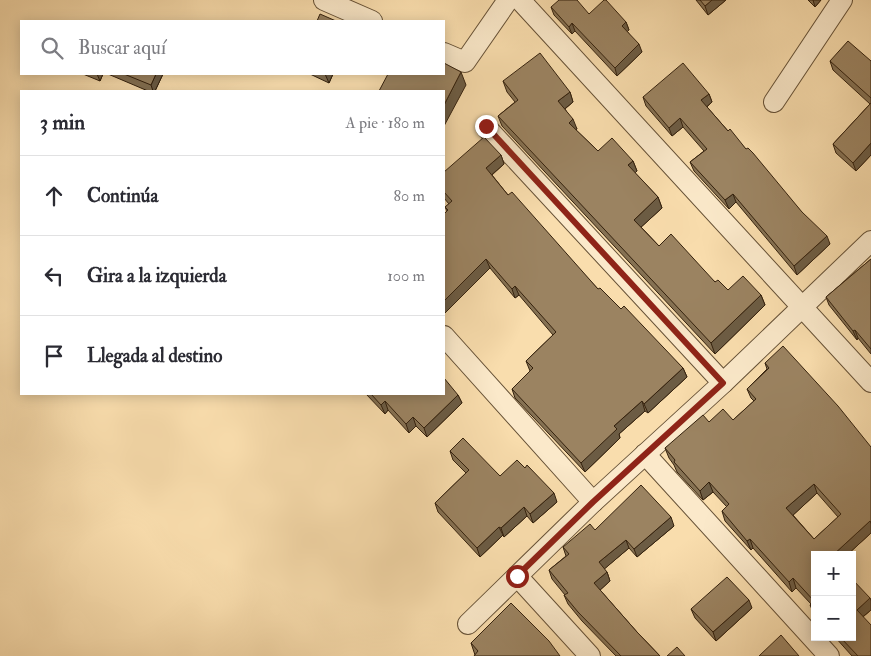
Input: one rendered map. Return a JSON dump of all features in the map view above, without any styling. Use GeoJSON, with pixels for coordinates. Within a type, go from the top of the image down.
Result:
{"type":"FeatureCollection","features":[{"type":"Feature","properties":{"kind":"street"},"geometry":{"type":"LineString","coordinates":[[324,0],[370,20]]}},
{"type":"Feature","properties":{"kind":"street"},"geometry":{"type":"LineString","coordinates":[[445,53],[465,62],[508,0]]}},
{"type":"Feature","properties":{"kind":"street"},"geometry":{"type":"LineString","coordinates":[[520,0],[871,382]]}},
{"type":"Feature","properties":{"kind":"street"},"geometry":{"type":"LineString","coordinates":[[774,102],[842,0]]}},
{"type":"Feature","properties":{"kind":"street"},"geometry":{"type":"LineString","coordinates":[[486,126],[723,383]]}},
{"type":"Feature","properties":{"kind":"street"},"geometry":{"type":"LineString","coordinates":[[468,624],[593,502],[723,383],[871,241]]}},
{"type":"Feature","properties":{"kind":"street"},"geometry":{"type":"LineString","coordinates":[[445,337],[593,502]]}},
{"type":"Feature","properties":{"kind":"street"},"geometry":{"type":"LineString","coordinates":[[645,454],[829,656]]}},
{"type":"Feature","properties":{"kind":"street"},"geometry":{"type":"LineString","coordinates":[[517,576],[590,656]]}},
{"type":"Feature","properties":{"kind":"building"},"geometry":{"type":"Polygon","coordinates":[[[559,0],[577,0],[589,14],[606,0],[626,22],[622,26],[639,44],[615,68],[572,23],[569,27],[551,7],[559,0]]]}},
{"type":"Feature","properties":{"kind":"building"},"geometry":{"type":"Polygon","coordinates":[[[700,0],[712,0],[705,6],[700,0]]]}},
{"type":"Feature","properties":{"kind":"building"},"geometry":{"type":"Polygon","coordinates":[[[320,14],[334,20],[317,20],[320,14]]]}},
{"type":"Feature","properties":{"kind":"building"},"geometry":{"type":"Polygon","coordinates":[[[848,41],[871,61],[871,98],[830,61],[848,41]]]}},
{"type":"Feature","properties":{"kind":"building"},"geometry":{"type":"Polygon","coordinates":[[[540,53],[570,92],[558,101],[573,119],[569,123],[598,151],[612,138],[633,161],[628,165],[658,197],[634,220],[659,246],[671,234],[715,282],[718,280],[728,290],[743,276],[761,295],[711,343],[498,116],[518,100],[503,81],[540,53]]]}},
{"type":"Feature","properties":{"kind":"building"},"geometry":{"type":"Polygon","coordinates":[[[683,63],[709,94],[701,100],[728,131],[730,129],[746,149],[748,148],[753,153],[802,212],[827,236],[794,266],[733,194],[725,200],[690,162],[707,149],[680,118],[669,128],[643,97],[683,63]]]}},
{"type":"Feature","properties":{"kind":"building"},"geometry":{"type":"Polygon","coordinates":[[[445,64],[461,72],[445,103],[445,90],[380,90],[387,75],[445,75],[445,64]]]}},
{"type":"Feature","properties":{"kind":"building"},"geometry":{"type":"Polygon","coordinates":[[[126,75],[156,75],[151,85],[126,75]]]}},
{"type":"Feature","properties":{"kind":"building"},"geometry":{"type":"Polygon","coordinates":[[[871,103],[871,143],[853,163],[833,144],[871,103]]]}},
{"type":"Feature","properties":{"kind":"building"},"geometry":{"type":"Polygon","coordinates":[[[484,137],[501,155],[486,168],[508,195],[512,192],[598,289],[600,288],[621,309],[624,306],[683,368],[644,404],[642,401],[614,426],[617,429],[581,463],[512,389],[533,368],[526,361],[556,332],[515,286],[512,289],[486,259],[445,300],[445,213],[448,210],[445,207],[452,201],[445,193],[445,171],[484,137]]]}},
{"type":"Feature","properties":{"kind":"building"},"geometry":{"type":"Polygon","coordinates":[[[871,259],[871,349],[855,330],[853,331],[826,297],[871,259]]]}},
{"type":"Feature","properties":{"kind":"building"},"geometry":{"type":"Polygon","coordinates":[[[783,346],[838,406],[871,447],[871,522],[837,551],[811,551],[811,598],[793,578],[789,582],[750,539],[747,541],[722,511],[729,504],[709,482],[700,491],[674,462],[675,460],[665,448],[703,415],[709,422],[723,409],[733,420],[756,399],[747,389],[769,368],[765,363],[783,346]],[[814,484],[786,508],[814,539],[841,514],[814,484]]]}},
{"type":"Feature","properties":{"kind":"building"},"geometry":{"type":"Polygon","coordinates":[[[445,379],[458,395],[424,428],[413,417],[406,424],[385,401],[381,405],[372,395],[445,395],[445,379]]]}},
{"type":"Feature","properties":{"kind":"building"},"geometry":{"type":"Polygon","coordinates":[[[463,438],[500,476],[517,460],[525,468],[527,465],[554,493],[530,514],[524,507],[477,548],[435,503],[469,470],[450,451],[463,438]]]}},
{"type":"Feature","properties":{"kind":"building"},"geometry":{"type":"Polygon","coordinates":[[[641,485],[671,517],[634,549],[626,540],[599,562],[607,572],[594,583],[660,656],[621,656],[578,612],[564,595],[568,593],[549,570],[569,554],[563,547],[590,524],[595,530],[641,485]]]}},
{"type":"Feature","properties":{"kind":"building"},"geometry":{"type":"Polygon","coordinates":[[[727,577],[749,600],[713,632],[691,609],[727,577]]]}},
{"type":"Feature","properties":{"kind":"building"},"geometry":{"type":"Polygon","coordinates":[[[856,583],[870,598],[857,610],[871,625],[871,656],[858,656],[844,641],[856,641],[856,583]]]}},
{"type":"Feature","properties":{"kind":"building"},"geometry":{"type":"Polygon","coordinates":[[[511,603],[549,641],[560,656],[474,656],[478,651],[471,643],[511,603]]]}},
{"type":"Feature","properties":{"kind":"building"},"geometry":{"type":"Polygon","coordinates":[[[781,635],[799,656],[759,656],[781,635]]]}},
{"type":"Feature","properties":{"kind":"building"},"geometry":{"type":"Polygon","coordinates":[[[677,647],[685,656],[667,656],[677,647]]]}},
{"type":"Feature","properties":{"kind":"route"},"geometry":{"type":"LineString","coordinates":[[486,126],[723,383],[593,502],[517,576]]}}]}
